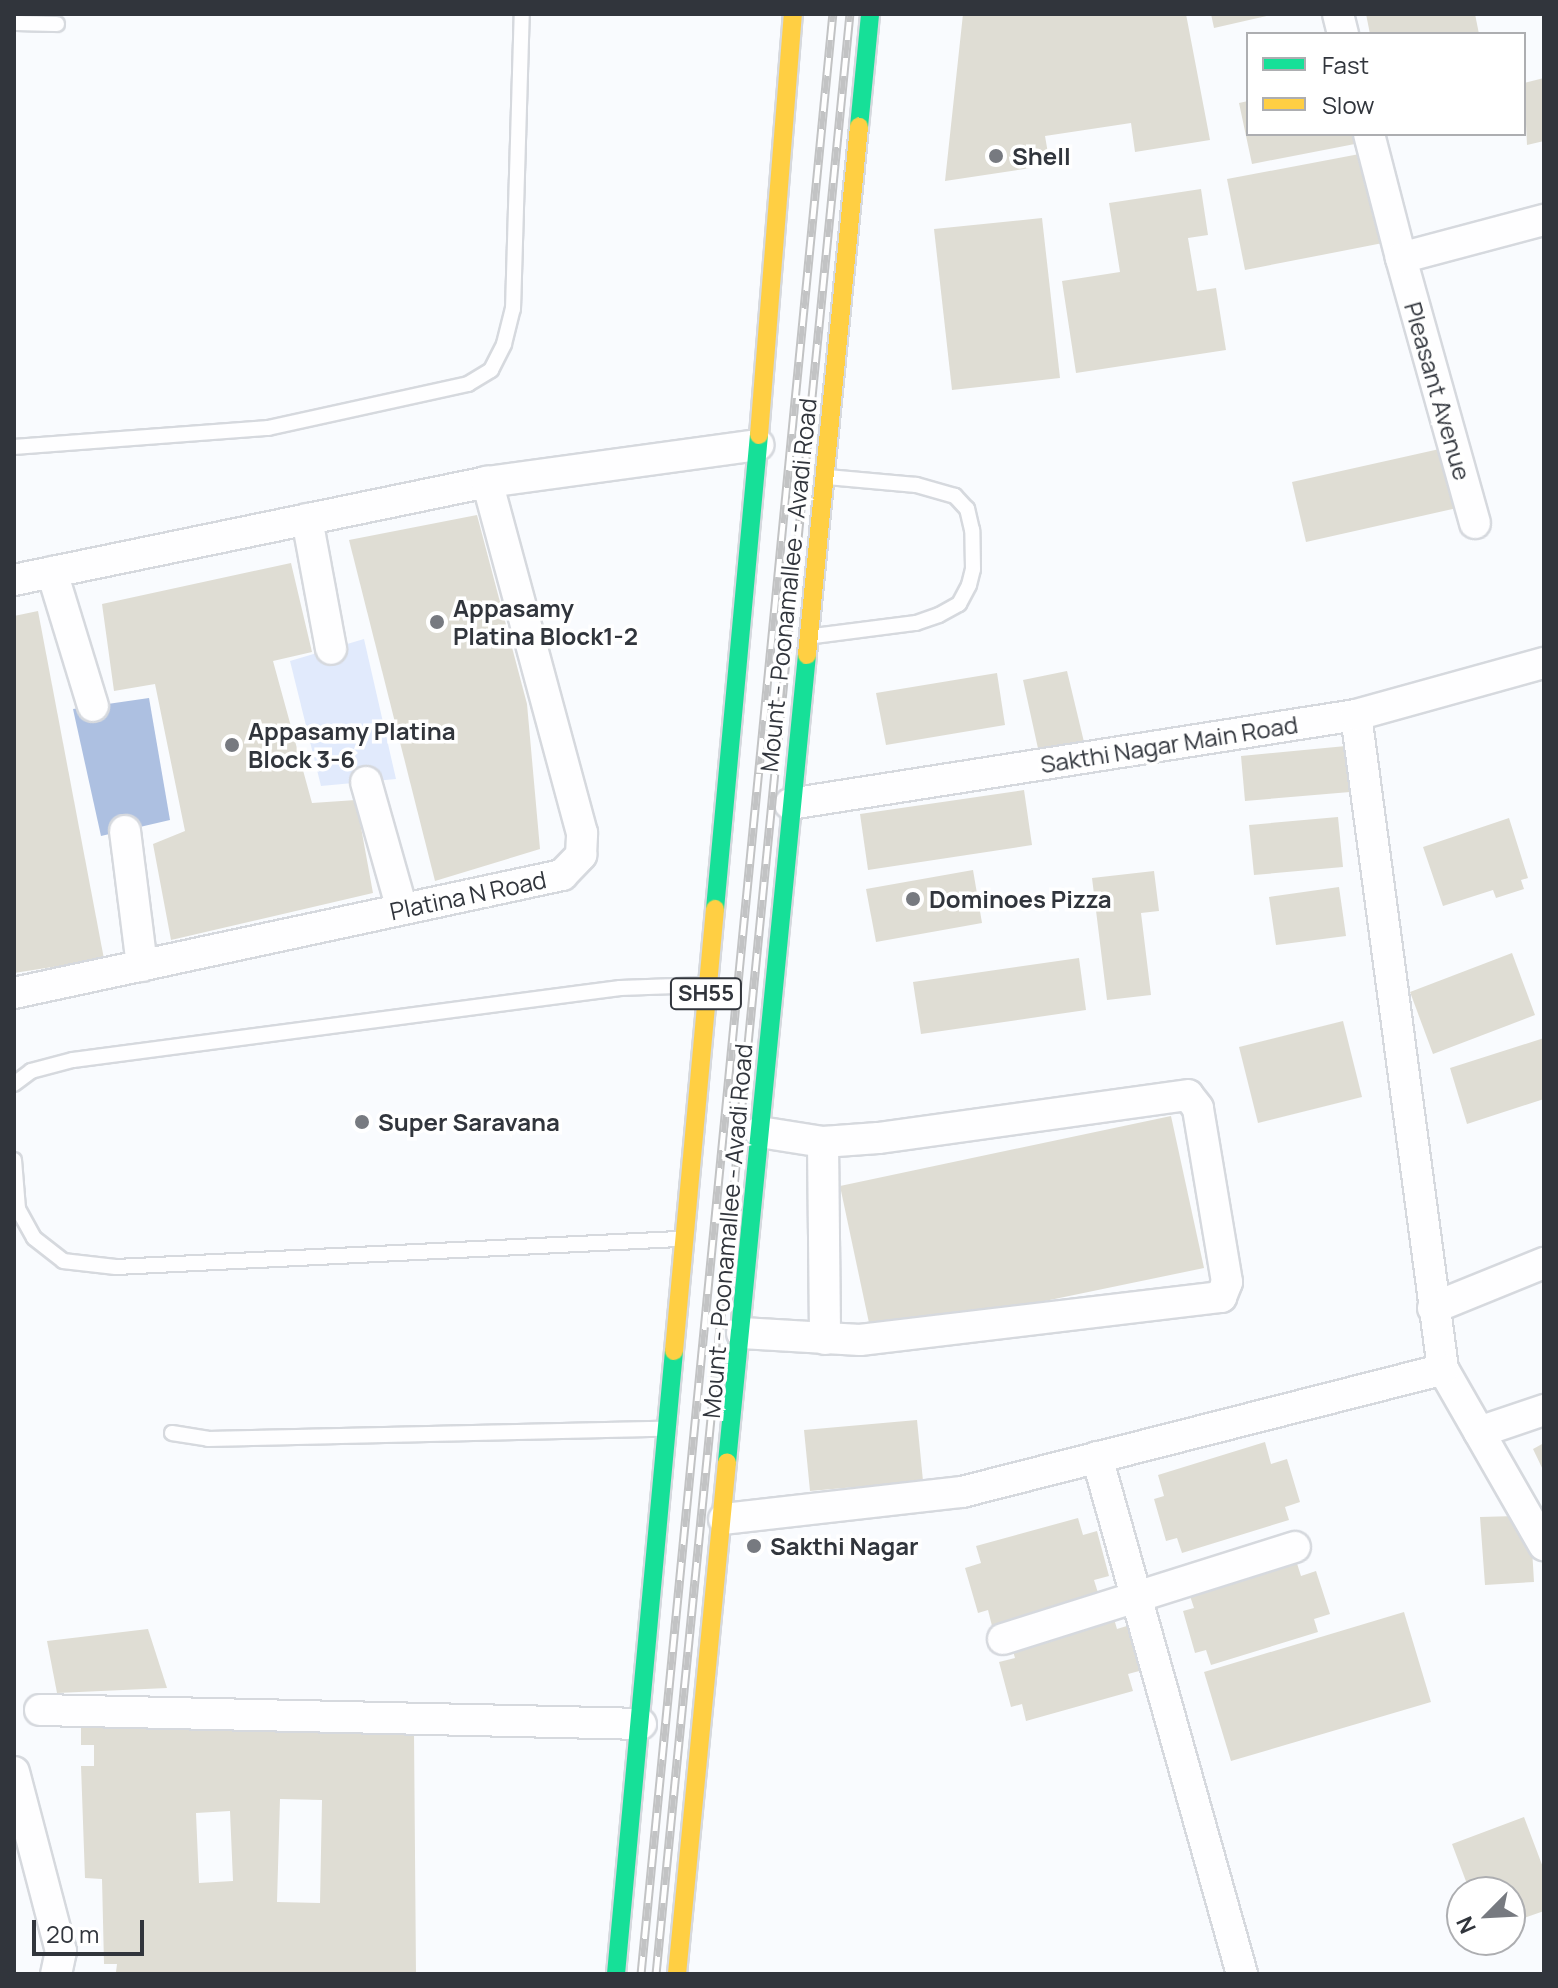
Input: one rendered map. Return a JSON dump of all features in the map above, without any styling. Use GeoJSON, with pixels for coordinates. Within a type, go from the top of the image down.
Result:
{"type":"FeatureCollection","features":[{"type":"Feature","properties":{"kind":"main road","name":"Mount - Poonamallee - Avadi Road"},"geometry":{"type":"LineString","coordinates":[[616,1974],[758,445],[793,14]]}},
{"type":"Feature","properties":{"kind":"main road","name":"Mount - Poonamallee - Avadi Road"},"geometry":{"type":"LineString","coordinates":[[677,1974],[870,14]]}},
{"type":"Feature","properties":{"kind":"street","name":"Pleasant Avenue"},"geometry":{"type":"LineString","coordinates":[[1370,136],[1475,523]]}},
{"type":"Feature","properties":{"kind":"street"},"geometry":{"type":"LineString","coordinates":[[1401,258],[1544,220]]}},
{"type":"Feature","properties":{"kind":"street"},"geometry":{"type":"LineString","coordinates":[[14,580],[487,482],[758,445]]}},
{"type":"Feature","properties":{"kind":"street","name":"Platina N Road"},"geometry":{"type":"LineString","coordinates":[[14,993],[562,875],[581,855],[582,833],[487,482]]}},
{"type":"Feature","properties":{"kind":"street"},"geometry":{"type":"LineString","coordinates":[[307,519],[331,649]]}},
{"type":"Feature","properties":{"kind":"street"},"geometry":{"type":"LineString","coordinates":[[52,572],[93,706]]}},
{"type":"Feature","properties":{"kind":"street","name":"Sakthi Nagar Main Road"},"geometry":{"type":"LineString","coordinates":[[790,804],[1356,715],[1544,663]]}},
{"type":"Feature","properties":{"kind":"street"},"geometry":{"type":"LineString","coordinates":[[1356,715],[1443,1369],[1544,1545]]}},
{"type":"Feature","properties":{"kind":"street"},"geometry":{"type":"LineString","coordinates":[[366,782],[402,909]]}},
{"type":"Feature","properties":{"kind":"street"},"geometry":{"type":"LineString","coordinates":[[125,831],[142,966]]}},
{"type":"Feature","properties":{"kind":"street"},"geometry":{"type":"LineString","coordinates":[[742,1333],[860,1340],[1221,1297],[1226,1292],[1227,1282],[1198,1108],[1188,1095],[878,1138],[823,1142],[760,1132]]}},
{"type":"Feature","properties":{"kind":"street"},"geometry":{"type":"LineString","coordinates":[[823,1142],[825,1339]]}},
{"type":"Feature","properties":{"kind":"street"},"geometry":{"type":"LineString","coordinates":[[1433,1308],[1544,1263]]}},
{"type":"Feature","properties":{"kind":"street"},"geometry":{"type":"LineString","coordinates":[[724,1519],[962,1492],[1443,1369]]}},
{"type":"Feature","properties":{"kind":"street"},"geometry":{"type":"LineString","coordinates":[[1479,1432],[1544,1410]]}},
{"type":"Feature","properties":{"kind":"street"},"geometry":{"type":"LineString","coordinates":[[1097,1457],[1242,1974]]}},
{"type":"Feature","properties":{"kind":"street"},"geometry":{"type":"LineString","coordinates":[[1003,1639],[1295,1547]]}},
{"type":"Feature","properties":{"kind":"street"},"geometry":{"type":"LineString","coordinates":[[40,1710],[641,1724]]}},
{"type":"Feature","properties":{"kind":"street"},"geometry":{"type":"LineString","coordinates":[[14,1772],[61,1951],[56,1974]]}},
{"type":"Feature","properties":{"kind":"lane"},"geometry":{"type":"LineString","coordinates":[[14,447],[268,428],[468,384],[491,370],[504,344],[513,309],[522,14]]}},
{"type":"Feature","properties":{"kind":"lane"},"geometry":{"type":"LineString","coordinates":[[14,23],[57,24]]}},
{"type":"Feature","properties":{"kind":"lane"},"geometry":{"type":"LineString","coordinates":[[807,637],[916,623],[939,615],[959,604],[973,569],[972,530],[967,509],[955,496],[916,485],[823,477]]}},
{"type":"Feature","properties":{"kind":"lane"},"geometry":{"type":"LineString","coordinates":[[14,1084],[31,1071],[73,1060],[620,988],[707,985]]}},
{"type":"Feature","properties":{"kind":"lane"},"geometry":{"type":"LineString","coordinates":[[14,1160],[18,1209],[34,1238],[63,1261],[76,1263],[116,1267],[684,1239]]}},
{"type":"Feature","properties":{"kind":"lane"},"geometry":{"type":"LineString","coordinates":[[172,1433],[208,1439],[666,1429]]}},
{"type":"Feature","properties":{"kind":"shaded area"},"geometry":{"type":"Polygon","coordinates":[[[364,639],[396,779],[321,786],[290,661],[364,639]]]}},
{"type":"Feature","properties":{"kind":"water"},"geometry":{"type":"Polygon","coordinates":[[[149,698],[170,820],[101,836],[73,709],[149,698]]]}},
{"type":"Feature","properties":{"kind":"building"},"geometry":{"type":"Polygon","coordinates":[[[963,14],[1186,14],[1210,140],[1135,152],[1131,123],[1045,136],[1050,165],[945,181],[963,14]]]}},
{"type":"Feature","properties":{"kind":"building"},"geometry":{"type":"Polygon","coordinates":[[[1211,14],[1270,14],[1271,15],[1214,28],[1211,14]]]}},
{"type":"Feature","properties":{"kind":"building"},"geometry":{"type":"Polygon","coordinates":[[[1366,14],[1475,14],[1479,32],[1370,32],[1366,14]]]}},
{"type":"Feature","properties":{"kind":"building"},"geometry":{"type":"Polygon","coordinates":[[[1544,78],[1544,141],[1527,145],[1526,124],[1526,82],[1544,78]]]}},
{"type":"Feature","properties":{"kind":"building"},"geometry":{"type":"Polygon","coordinates":[[[1246,101],[1246,136],[1239,103],[1246,101]]]}},
{"type":"Feature","properties":{"kind":"building"},"geometry":{"type":"Polygon","coordinates":[[[1246,136],[1358,136],[1360,143],[1252,164],[1246,136]]]}},
{"type":"Feature","properties":{"kind":"building"},"geometry":{"type":"Polygon","coordinates":[[[1370,152],[1388,242],[1245,270],[1227,179],[1370,152]]]}},
{"type":"Feature","properties":{"kind":"building"},"geometry":{"type":"Polygon","coordinates":[[[1201,189],[1208,235],[1188,238],[1197,291],[1216,288],[1226,350],[1076,373],[1062,281],[1120,272],[1109,203],[1201,189]]]}},
{"type":"Feature","properties":{"kind":"building"},"geometry":{"type":"Polygon","coordinates":[[[1042,218],[1060,378],[952,390],[934,229],[1042,218]]]}},
{"type":"Feature","properties":{"kind":"building"},"geometry":{"type":"Polygon","coordinates":[[[1444,448],[1457,508],[1306,542],[1292,482],[1444,448]]]}},
{"type":"Feature","properties":{"kind":"building","name":"Appasamy Platina Block1-2"},"geometry":{"type":"Polygon","coordinates":[[[477,515],[527,704],[540,849],[435,881],[349,540],[477,515]]]}},
{"type":"Feature","properties":{"kind":"building","name":"Appasamy Platina Block 3-6"},"geometry":{"type":"Polygon","coordinates":[[[291,563],[312,652],[273,661],[312,803],[356,800],[373,893],[171,940],[153,844],[185,831],[155,684],[114,691],[102,604],[291,563]]]}},
{"type":"Feature","properties":{"kind":"building"},"geometry":{"type":"Polygon","coordinates":[[[38,611],[104,959],[14,973],[14,616],[38,611]]]}},
{"type":"Feature","properties":{"kind":"building"},"geometry":{"type":"Polygon","coordinates":[[[1067,671],[1084,742],[1039,753],[1023,680],[1067,671]]]}},
{"type":"Feature","properties":{"kind":"building"},"geometry":{"type":"Polygon","coordinates":[[[997,673],[1005,725],[886,745],[876,693],[997,673]]]}},
{"type":"Feature","properties":{"kind":"building"},"geometry":{"type":"Polygon","coordinates":[[[1346,746],[1350,792],[1245,801],[1241,756],[1346,746]]]}},
{"type":"Feature","properties":{"kind":"building"},"geometry":{"type":"Polygon","coordinates":[[[1024,790],[1032,845],[868,870],[860,814],[1024,790]]]}},
{"type":"Feature","properties":{"kind":"building"},"geometry":{"type":"Polygon","coordinates":[[[1338,817],[1343,867],[1254,875],[1249,825],[1338,817]]]}},
{"type":"Feature","properties":{"kind":"building"},"geometry":{"type":"Polygon","coordinates":[[[1509,818],[1528,878],[1521,880],[1524,889],[1496,898],[1493,890],[1443,906],[1423,847],[1509,818]]]}},
{"type":"Feature","properties":{"kind":"building"},"geometry":{"type":"Polygon","coordinates":[[[973,870],[982,923],[876,942],[866,889],[973,870]]]}},
{"type":"Feature","properties":{"kind":"building"},"geometry":{"type":"Polygon","coordinates":[[[1154,871],[1159,911],[1141,913],[1151,995],[1107,1000],[1092,878],[1154,871]]]}},
{"type":"Feature","properties":{"kind":"building"},"geometry":{"type":"Polygon","coordinates":[[[1339,887],[1346,936],[1276,945],[1269,897],[1339,887]]]}},
{"type":"Feature","properties":{"kind":"building"},"geometry":{"type":"Polygon","coordinates":[[[1512,953],[1535,1015],[1433,1054],[1410,992],[1512,953]]]}},
{"type":"Feature","properties":{"kind":"building"},"geometry":{"type":"Polygon","coordinates":[[[1079,958],[1086,1010],[921,1034],[913,982],[1079,958]]]}},
{"type":"Feature","properties":{"kind":"building"},"geometry":{"type":"Polygon","coordinates":[[[1343,1021],[1362,1097],[1258,1123],[1239,1047],[1343,1021]]]}},
{"type":"Feature","properties":{"kind":"building"},"geometry":{"type":"Polygon","coordinates":[[[1544,1038],[1544,1099],[1467,1124],[1450,1068],[1544,1038]]]}},
{"type":"Feature","properties":{"kind":"building"},"geometry":{"type":"Polygon","coordinates":[[[1171,1116],[1204,1268],[872,1337],[840,1186],[1171,1116]]]}},
{"type":"Feature","properties":{"kind":"building"},"geometry":{"type":"Polygon","coordinates":[[[917,1420],[923,1481],[810,1491],[804,1430],[917,1420]]]}},
{"type":"Feature","properties":{"kind":"building"},"geometry":{"type":"Polygon","coordinates":[[[1265,1442],[1271,1464],[1287,1459],[1300,1502],[1285,1507],[1289,1520],[1182,1553],[1177,1538],[1166,1541],[1154,1499],[1164,1496],[1158,1475],[1265,1442]]]}},
{"type":"Feature","properties":{"kind":"building"},"geometry":{"type":"Polygon","coordinates":[[[1544,1443],[1544,1472],[1533,1449],[1544,1443]]]}},
{"type":"Feature","properties":{"kind":"building"},"geometry":{"type":"Polygon","coordinates":[[[1516,1516],[1517,1533],[1531,1532],[1534,1582],[1485,1585],[1480,1517],[1516,1516]]]}},
{"type":"Feature","properties":{"kind":"building"},"geometry":{"type":"Polygon","coordinates":[[[1078,1518],[1083,1535],[1097,1531],[1109,1576],[1094,1580],[1099,1596],[992,1626],[988,1610],[978,1613],[965,1568],[981,1563],[976,1546],[1078,1518]]]}},
{"type":"Feature","properties":{"kind":"building"},"geometry":{"type":"Polygon","coordinates":[[[1294,1554],[1301,1576],[1316,1571],[1330,1614],[1314,1619],[1318,1632],[1211,1665],[1206,1650],[1195,1653],[1183,1611],[1194,1608],[1187,1587],[1294,1554]]]}},
{"type":"Feature","properties":{"kind":"building"},"geometry":{"type":"Polygon","coordinates":[[[1112,1612],[1117,1629],[1130,1625],[1143,1670],[1128,1674],[1133,1691],[1026,1721],[1022,1704],[1011,1707],[999,1662],[1015,1658],[1010,1641],[1112,1612]]]}},
{"type":"Feature","properties":{"kind":"building"},"geometry":{"type":"Polygon","coordinates":[[[1404,1612],[1431,1702],[1231,1761],[1204,1672],[1404,1612]]]}},
{"type":"Feature","properties":{"kind":"building"},"geometry":{"type":"Polygon","coordinates":[[[148,1629],[167,1688],[57,1693],[47,1641],[148,1629]]]}},
{"type":"Feature","properties":{"kind":"building"},"geometry":{"type":"Polygon","coordinates":[[[81,1716],[414,1732],[416,1974],[126,1974],[116,1972],[117,1964],[104,1964],[102,1879],[85,1878],[81,1766],[94,1766],[94,1745],[81,1745],[81,1716]],[[280,1799],[277,1902],[320,1903],[322,1800],[280,1799]],[[230,1811],[196,1813],[199,1883],[233,1881],[230,1811]]]}},
{"type":"Feature","properties":{"kind":"building"},"geometry":{"type":"Polygon","coordinates":[[[1524,1817],[1544,1870],[1544,1911],[1526,1917],[1526,1876],[1464,1876],[1452,1844],[1524,1817]]]}},
{"type":"Feature","properties":{"kind":"railway"},"geometry":{"type":"LineString","coordinates":[[641,1974],[833,14]]}},
{"type":"Feature","properties":{"kind":"railway"},"geometry":{"type":"LineString","coordinates":[[656,1974],[850,14]]}},
{"type":"Feature","properties":{"kind":"traffic: fast"},"geometry":{"type":"LineString","coordinates":[[859,127],[870,14]]}},
{"type":"Feature","properties":{"kind":"traffic: fast"},"geometry":{"type":"LineString","coordinates":[[715,909],[759,435]]}},
{"type":"Feature","properties":{"kind":"traffic: fast"},"geometry":{"type":"LineString","coordinates":[[727,1462],[807,655]]}},
{"type":"Feature","properties":{"kind":"traffic: fast"},"geometry":{"type":"LineString","coordinates":[[616,1974],[674,1351]]}},
{"type":"Feature","properties":{"kind":"traffic: slow"},"geometry":{"type":"LineString","coordinates":[[759,435],[793,14]]}},
{"type":"Feature","properties":{"kind":"traffic: slow"},"geometry":{"type":"LineString","coordinates":[[807,655],[859,127]]}},
{"type":"Feature","properties":{"kind":"traffic: slow"},"geometry":{"type":"LineString","coordinates":[[674,1351],[715,909]]}},
{"type":"Feature","properties":{"kind":"traffic: slow"},"geometry":{"type":"LineString","coordinates":[[677,1974],[727,1462]]}},
{"type":"Feature","properties":{"kind":"place","name":"Shell"},"geometry":{"type":"Point","coordinates":[996,156]}},
{"type":"Feature","properties":{"kind":"place","name":"Appasamy Platina Block1-2"},"geometry":{"type":"Point","coordinates":[437,622]}},
{"type":"Feature","properties":{"kind":"place","name":"Appasamy Platina Block 3-6"},"geometry":{"type":"Point","coordinates":[232,745]}},
{"type":"Feature","properties":{"kind":"place","name":"Dominoes Pizza"},"geometry":{"type":"Point","coordinates":[913,899]}},
{"type":"Feature","properties":{"kind":"place","name":"Super Saravana"},"geometry":{"type":"Point","coordinates":[362,1122]}},
{"type":"Feature","properties":{"kind":"place","name":"Sakthi Nagar"},"geometry":{"type":"Point","coordinates":[754,1546]}}]}
